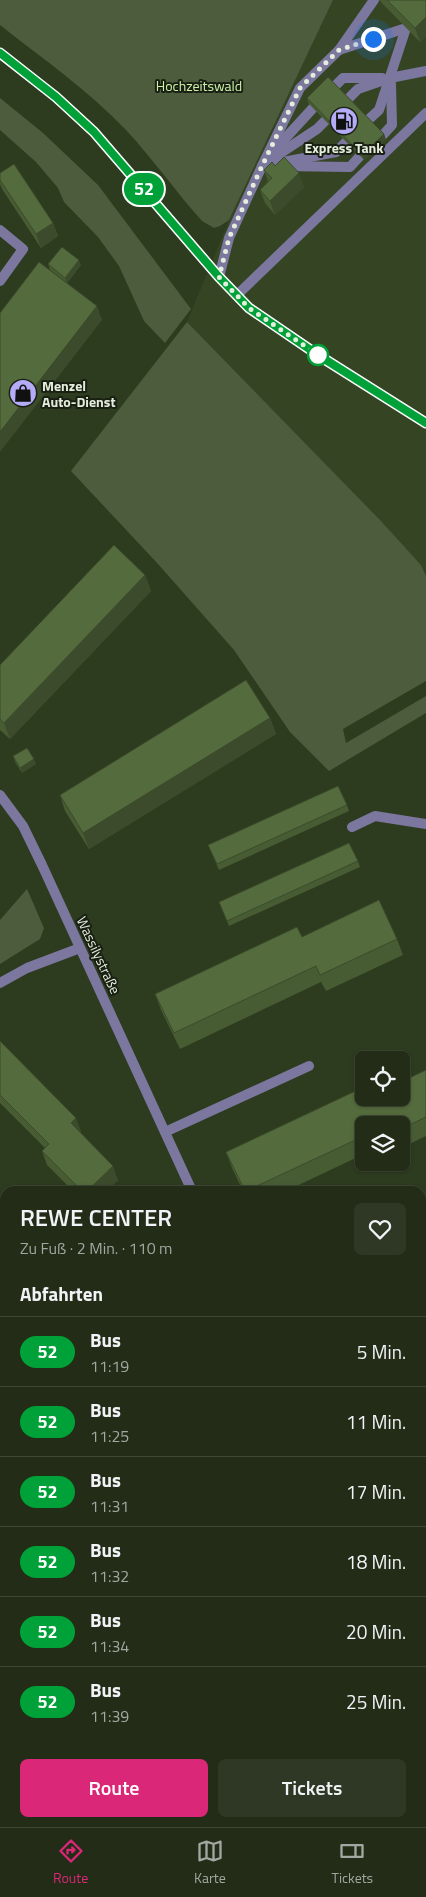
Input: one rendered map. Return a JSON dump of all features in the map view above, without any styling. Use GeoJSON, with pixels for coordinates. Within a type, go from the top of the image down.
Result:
{"type":"FeatureCollection","features":[{"type":"Feature","properties":{"kind":"street"},"geometry":{"type":"LineString","coordinates":[[219,277],[229,238],[300,88],[339,50],[374,0]]}},
{"type":"Feature","properties":{"kind":"street"},"geometry":{"type":"LineString","coordinates":[[339,50],[406,28],[379,110],[368,121]]}},
{"type":"Feature","properties":{"kind":"street"},"geometry":{"type":"LineString","coordinates":[[0,53],[56,97],[94,132],[219,277],[249,308],[426,423]]}},
{"type":"Feature","properties":{"kind":"street"},"geometry":{"type":"LineString","coordinates":[[347,100],[358,89],[390,78],[426,71]]}},
{"type":"Feature","properties":{"kind":"street"},"geometry":{"type":"LineString","coordinates":[[334,87],[343,78],[390,78]]}},
{"type":"Feature","properties":{"kind":"street"},"geometry":{"type":"LineString","coordinates":[[382,136],[392,126],[390,78]]}},
{"type":"Feature","properties":{"kind":"street"},"geometry":{"type":"LineString","coordinates":[[262,166],[313,108]]}},
{"type":"Feature","properties":{"kind":"street"},"geometry":{"type":"LineString","coordinates":[[237,295],[426,113]]}},
{"type":"Feature","properties":{"kind":"street"},"geometry":{"type":"LineString","coordinates":[[262,166],[317,129],[326,120]]}},
{"type":"Feature","properties":{"kind":"street"},"geometry":{"type":"LineString","coordinates":[[262,166],[336,152],[346,142]]}},
{"type":"Feature","properties":{"kind":"street"},"geometry":{"type":"LineString","coordinates":[[262,166],[350,166],[360,156]]}},
{"type":"Feature","properties":{"kind":"street"},"geometry":{"type":"LineString","coordinates":[[0,230],[24,249],[0,281]]}},
{"type":"Feature","properties":{"kind":"street","name":"Wassilystraße"},"geometry":{"type":"LineString","coordinates":[[0,795],[23,826],[190,1186]]}},
{"type":"Feature","properties":{"kind":"street"},"geometry":{"type":"LineString","coordinates":[[352,827],[375,816],[426,824]]}},
{"type":"Feature","properties":{"kind":"street"},"geometry":{"type":"LineString","coordinates":[[0,983],[27,968],[80,948]]}},
{"type":"Feature","properties":{"kind":"street"},"geometry":{"type":"LineString","coordinates":[[165,1132],[309,1066]]}},
{"type":"Feature","properties":{"kind":"shaded area"},"geometry":{"type":"Polygon","coordinates":[[[333,0],[426,0],[426,576],[421,565],[381,521],[187,322],[229,220],[333,0]]]}},
{"type":"Feature","properties":{"kind":"green space","name":"Hochzeitswald"},"geometry":{"type":"Polygon","coordinates":[[[0,0],[333,0],[229,220],[214,228],[202,221],[136,141],[111,115],[65,75],[0,25],[0,0]]]}},
{"type":"Feature","properties":{"kind":"green space"},"geometry":{"type":"Polygon","coordinates":[[[0,98],[43,133],[98,185],[191,309],[165,343],[144,321],[119,266],[98,237],[64,202],[58,188],[36,162],[0,130],[0,98]]]}},
{"type":"Feature","properties":{"kind":"green space"},"geometry":{"type":"Polygon","coordinates":[[[187,322],[381,521],[421,565],[426,576],[426,681],[343,729],[346,743],[426,696],[426,713],[329,771],[290,732],[234,650],[158,564],[71,471],[187,322]]]}},
{"type":"Feature","properties":{"kind":"green space"},"geometry":{"type":"Polygon","coordinates":[[[27,889],[44,928],[40,939],[0,964],[0,920],[27,889]]]}},
{"type":"Feature","properties":{"kind":"building"},"geometry":{"type":"Polygon","coordinates":[[[387,0],[426,0],[426,17],[415,28],[387,0]]]}},
{"type":"Feature","properties":{"kind":"building"},"geometry":{"type":"Polygon","coordinates":[[[328,77],[384,134],[362,155],[307,98],[328,77]]]}},
{"type":"Feature","properties":{"kind":"building"},"geometry":{"type":"Polygon","coordinates":[[[284,157],[299,173],[270,201],[260,190],[272,178],[264,170],[272,162],[275,166],[284,157]]]}},
{"type":"Feature","properties":{"kind":"building"},"geometry":{"type":"Polygon","coordinates":[[[14,164],[53,223],[36,234],[0,180],[0,173],[14,164]]]}},
{"type":"Feature","properties":{"kind":"building"},"geometry":{"type":"Polygon","coordinates":[[[62,247],[79,260],[65,278],[48,264],[62,247]]]}},
{"type":"Feature","properties":{"kind":"building","name":"Menzel Auto-Dienst"},"geometry":{"type":"Polygon","coordinates":[[[39,262],[97,306],[0,432],[0,313],[39,262]]]}},
{"type":"Feature","properties":{"kind":"building"},"geometry":{"type":"Polygon","coordinates":[[[114,545],[145,575],[4,723],[0,719],[0,665],[114,545]]]}},
{"type":"Feature","properties":{"kind":"building"},"geometry":{"type":"Polygon","coordinates":[[[246,680],[270,718],[83,833],[60,795],[246,680]]]}},
{"type":"Feature","properties":{"kind":"building"},"geometry":{"type":"Polygon","coordinates":[[[27,748],[34,759],[20,768],[13,756],[27,748]]]}},
{"type":"Feature","properties":{"kind":"building"},"geometry":{"type":"Polygon","coordinates":[[[338,786],[347,805],[217,864],[208,845],[338,786]]]}},
{"type":"Feature","properties":{"kind":"building"},"geometry":{"type":"Polygon","coordinates":[[[349,843],[358,861],[227,921],[219,902],[349,843]]]}},
{"type":"Feature","properties":{"kind":"building"},"geometry":{"type":"Polygon","coordinates":[[[379,900],[397,939],[320,975],[316,966],[174,1033],[155,994],[297,927],[302,937],[379,900]]]}},
{"type":"Feature","properties":{"kind":"building"},"geometry":{"type":"Polygon","coordinates":[[[0,1041],[76,1118],[71,1123],[113,1166],[92,1186],[77,1186],[42,1151],[49,1144],[0,1095],[0,1041]]]}},
{"type":"Feature","properties":{"kind":"building"},"geometry":{"type":"Polygon","coordinates":[[[426,1070],[426,1117],[410,1125],[410,1116],[355,1116],[355,1140],[257,1186],[243,1186],[226,1152],[355,1091],[355,1106],[410,1106],[410,1078],[426,1070]]]}},
{"type":"Feature","properties":{"kind":"bus line","name":"52"},"geometry":{"type":"LineString","coordinates":[[0,53],[56,97],[94,132],[219,277],[249,308],[318,355],[426,423]]}},
{"type":"Feature","properties":{"kind":"place","name":"Express Tank"},"geometry":{"type":"Point","coordinates":[344,121]}},
{"type":"Feature","properties":{"kind":"place","name":"Menzel Auto-Dienst"},"geometry":{"type":"Point","coordinates":[23,393]}},
{"type":"Feature","properties":{"kind":"route"},"geometry":{"type":"LineString","coordinates":[[318,355],[249,308],[219,277],[229,238],[300,88],[339,50],[373,39]]}}]}
